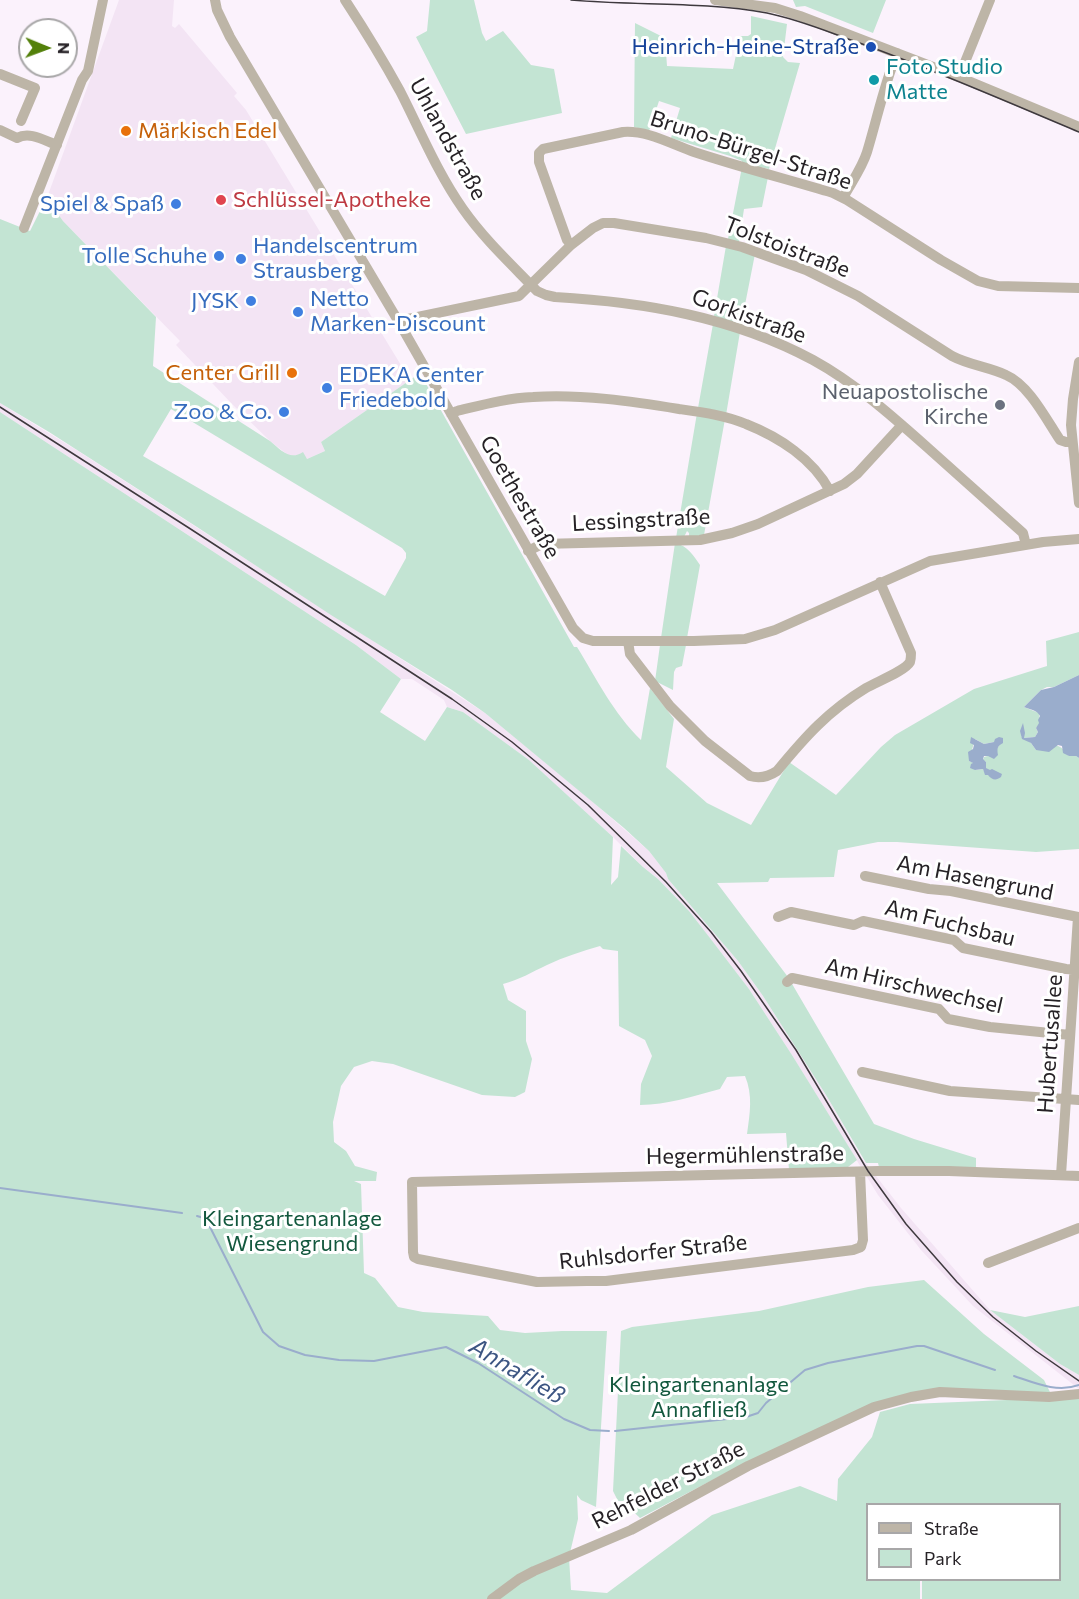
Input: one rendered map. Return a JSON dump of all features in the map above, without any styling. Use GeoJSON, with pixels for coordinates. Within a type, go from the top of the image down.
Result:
{"type":"FeatureCollection","features":[{"type":"Feature","properties":{"kind":"street"},"geometry":{"type":"LineString","coordinates":[[24,228],[65,124],[90,78],[88,71],[102,0]]}},
{"type":"Feature","properties":{"kind":"street","name":"Goethestraße"},"geometry":{"type":"LineString","coordinates":[[215,0],[217,10],[230,37],[400,324],[573,628],[580,637],[593,641],[628,641]]}},
{"type":"Feature","properties":{"kind":"street","name":"Uhlandstraße"},"geometry":{"type":"LineString","coordinates":[[345,0],[398,88],[454,196],[492,245],[532,285]]}},
{"type":"Feature","properties":{"kind":"street"},"geometry":{"type":"LineString","coordinates":[[715,0],[775,8],[841,31],[1079,127]]}},
{"type":"Feature","properties":{"kind":"street"},"geometry":{"type":"LineString","coordinates":[[959,77],[990,0]]}},
{"type":"Feature","properties":{"kind":"street"},"geometry":{"type":"LineString","coordinates":[[843,198],[866,153],[897,53]]}},
{"type":"Feature","properties":{"kind":"street"},"geometry":{"type":"LineString","coordinates":[[0,74],[35,88],[21,121]]}},
{"type":"Feature","properties":{"kind":"street"},"geometry":{"type":"LineString","coordinates":[[0,130],[17,138],[23,135],[57,145]]}},
{"type":"Feature","properties":{"kind":"street","name":"Bruno-Bürgel-Straße"},"geometry":{"type":"LineString","coordinates":[[571,245],[567,240],[538,157],[539,153],[543,149],[632,131],[843,198],[978,281],[998,286],[1079,288]]}},
{"type":"Feature","properties":{"kind":"street","name":"Tolstoistraße"},"geometry":{"type":"LineString","coordinates":[[532,285],[571,245],[603,223],[706,238],[742,247],[806,270],[858,296],[956,359],[999,372],[1016,380],[1029,394],[1060,440],[1072,442]]}},
{"type":"Feature","properties":{"kind":"street"},"geometry":{"type":"LineString","coordinates":[[400,324],[408,319],[519,296],[532,285]]}},
{"type":"Feature","properties":{"kind":"street","name":"Gorkistraße"},"geometry":{"type":"LineString","coordinates":[[532,285],[537,291],[546,295],[675,310],[761,337],[812,359],[838,375],[902,425],[1023,533],[1026,544]]}},
{"type":"Feature","properties":{"kind":"street"},"geometry":{"type":"LineString","coordinates":[[1079,362],[1073,399],[1072,442],[1079,503]]}},
{"type":"Feature","properties":{"kind":"street"},"geometry":{"type":"LineString","coordinates":[[451,414],[500,400],[548,396],[642,402],[711,414],[745,423],[781,442],[805,459],[830,491]]}},
{"type":"Feature","properties":{"kind":"street","name":"Lessingstraße"},"geometry":{"type":"LineString","coordinates":[[528,550],[542,544],[687,540],[719,536],[758,524],[844,484],[857,474],[902,425]]}},
{"type":"Feature","properties":{"kind":"street"},"geometry":{"type":"LineString","coordinates":[[880,582],[911,653],[911,661],[906,667],[842,703],[817,725],[770,776],[756,778],[750,776],[705,741],[663,698],[630,654],[628,641],[735,640],[756,636],[784,626],[880,582],[930,561],[1026,544],[1079,539]]}},
{"type":"Feature","properties":{"kind":"street","name":"Am Hasengrund"},"geometry":{"type":"LineString","coordinates":[[865,876],[1078,917]]}},
{"type":"Feature","properties":{"kind":"street","name":"Am Fuchsbau"},"geometry":{"type":"LineString","coordinates":[[778,917],[791,912],[854,925],[863,921],[954,940],[963,948],[1077,970]]}},
{"type":"Feature","properties":{"kind":"street","name":"Hubertusallee"},"geometry":{"type":"LineString","coordinates":[[1061,1175],[1065,1099],[1073,1037],[1078,917]]}},
{"type":"Feature","properties":{"kind":"street","name":"Am Hirschwechsel"},"geometry":{"type":"LineString","coordinates":[[787,982],[792,978],[939,1009],[948,1019],[990,1027],[1073,1037]]}},
{"type":"Feature","properties":{"kind":"street"},"geometry":{"type":"LineString","coordinates":[[862,1072],[950,1090],[1079,1100]]}},
{"type":"Feature","properties":{"kind":"street","name":"Hegermühlenstraße"},"geometry":{"type":"LineString","coordinates":[[412,1182],[949,1171],[1079,1176]]}},
{"type":"Feature","properties":{"kind":"street","name":"Ruhlsdorfer Straße"},"geometry":{"type":"LineString","coordinates":[[412,1182],[414,1257],[537,1282],[587,1281],[614,1280],[853,1250],[861,1247],[863,1240],[860,1172]]}},
{"type":"Feature","properties":{"kind":"street"},"geometry":{"type":"LineString","coordinates":[[988,1263],[1079,1228]]}},
{"type":"Feature","properties":{"kind":"street","name":"Rehfelder Straße"},"geometry":{"type":"LineString","coordinates":[[492,1599],[534,1571],[631,1530],[748,1466],[874,1407],[940,1392],[1049,1397],[1079,1394]]}},
{"type":"Feature","properties":{"kind":"shaded area"},"geometry":{"type":"Polygon","coordinates":[[[119,0],[174,0],[172,26],[175,28],[179,24],[237,93],[234,96],[246,110],[410,380],[321,442],[325,451],[307,459],[288,455],[232,404],[176,345],[180,341],[63,221],[51,204],[48,195],[119,0]]]}},
{"type":"Feature","properties":{"kind":"shaded area"},"geometry":{"type":"Polygon","coordinates":[[[0,403],[485,713],[649,851],[668,879],[738,961],[763,996],[826,1095],[862,1158],[901,1208],[990,1310],[1060,1364],[1079,1375],[1079,1389],[973,1306],[921,1250],[878,1195],[749,989],[689,911],[658,879],[529,760],[463,712],[447,707],[444,700],[412,679],[401,679],[356,645],[0,412],[0,403]]]}},
{"type":"Feature","properties":{"kind":"green space"},"geometry":{"type":"Polygon","coordinates":[[[430,0],[474,0],[486,41],[503,31],[531,65],[554,69],[562,113],[466,134],[416,37],[427,31],[430,0]]]}},
{"type":"Feature","properties":{"kind":"green space"},"geometry":{"type":"Polygon","coordinates":[[[793,0],[886,0],[873,33],[805,6],[796,7],[793,0]]]}},
{"type":"Feature","properties":{"kind":"green space"},"geometry":{"type":"Polygon","coordinates":[[[751,16],[787,24],[783,57],[788,62],[800,63],[769,169],[742,163],[730,156],[671,138],[680,108],[659,101],[649,131],[634,127],[635,23],[665,38],[667,66],[733,69],[740,36],[751,34],[751,16]]]}},
{"type":"Feature","properties":{"kind":"green space"},"geometry":{"type":"Polygon","coordinates":[[[742,167],[768,177],[762,207],[744,209],[739,242],[728,239],[742,167]]]}},
{"type":"Feature","properties":{"kind":"green space"},"geometry":{"type":"Polygon","coordinates":[[[48,195],[51,204],[63,221],[156,317],[153,366],[290,455],[303,452],[307,459],[325,451],[321,442],[420,373],[574,647],[577,647],[622,719],[641,740],[650,688],[674,719],[666,767],[707,803],[751,825],[789,762],[836,795],[895,735],[974,689],[1047,666],[1046,641],[1079,632],[1079,675],[1054,687],[1041,690],[1024,707],[1039,713],[1040,723],[1036,728],[1038,732],[1035,737],[1021,736],[1036,750],[1058,746],[1069,756],[1079,758],[1079,849],[1036,852],[878,842],[838,850],[834,877],[770,878],[768,882],[717,883],[788,977],[874,1124],[976,1158],[976,1168],[879,1167],[878,1163],[866,1163],[826,1095],[738,961],[668,879],[649,851],[624,828],[485,713],[452,690],[0,403],[0,219],[30,231],[48,195]],[[171,409],[143,456],[385,596],[406,558],[406,553],[402,548],[171,409]],[[975,739],[969,761],[974,763],[975,770],[983,769],[985,773],[990,771],[985,768],[984,757],[997,749],[999,745],[994,742],[984,744],[975,739]]]}},
{"type":"Feature","properties":{"kind":"green space"},"geometry":{"type":"Polygon","coordinates":[[[726,246],[755,254],[741,325],[714,316],[726,246]]]}},
{"type":"Feature","properties":{"kind":"green space"},"geometry":{"type":"Polygon","coordinates":[[[713,324],[740,332],[726,415],[698,408],[713,324]]]}},
{"type":"Feature","properties":{"kind":"green space","name":"Kleingartenanlage Wiesengrund"},"geometry":{"type":"Polygon","coordinates":[[[0,412],[356,645],[401,679],[380,712],[425,741],[447,707],[463,712],[529,760],[613,837],[611,885],[618,877],[621,846],[689,911],[749,989],[857,1160],[848,1167],[789,1170],[786,1133],[747,1134],[750,1097],[745,1076],[727,1077],[720,1089],[670,1102],[640,1105],[641,1084],[652,1056],[645,1040],[619,1026],[618,951],[603,949],[600,946],[560,959],[503,984],[508,1000],[526,1011],[526,1041],[532,1059],[525,1092],[515,1097],[482,1095],[393,1064],[372,1061],[354,1067],[341,1086],[333,1122],[334,1142],[346,1151],[355,1166],[377,1172],[376,1181],[354,1181],[361,1184],[364,1273],[375,1278],[398,1307],[423,1312],[488,1316],[500,1330],[525,1333],[607,1331],[596,1507],[581,1500],[577,1495],[578,1519],[569,1557],[571,1590],[607,1593],[712,1515],[800,1486],[837,1501],[838,1479],[872,1437],[880,1412],[910,1404],[1079,1397],[1079,1599],[922,1599],[922,1581],[1061,1581],[1061,1503],[866,1503],[866,1581],[920,1581],[920,1599],[0,1599],[0,412]]]}},
{"type":"Feature","properties":{"kind":"green space"},"geometry":{"type":"Polygon","coordinates":[[[697,413],[725,419],[704,535],[689,538],[687,531],[684,537],[676,538],[697,413]]]}},
{"type":"Feature","properties":{"kind":"green space"},"geometry":{"type":"Polygon","coordinates":[[[675,543],[687,549],[700,565],[687,638],[661,638],[675,543]]]}},
{"type":"Feature","properties":{"kind":"green space"},"geometry":{"type":"Polygon","coordinates":[[[660,645],[686,645],[682,666],[676,668],[674,672],[673,690],[655,681],[660,645]]]}},
{"type":"Feature","properties":{"kind":"green space","name":"Kleingartenanlage Annafließ"},"geometry":{"type":"Polygon","coordinates":[[[924,1280],[984,1334],[1044,1380],[1050,1392],[1018,1393],[969,1389],[873,1403],[743,1464],[640,1518],[622,1501],[618,1501],[613,1491],[621,1331],[632,1327],[759,1311],[868,1287],[924,1280]]]}},
{"type":"Feature","properties":{"kind":"green space"},"geometry":{"type":"Polygon","coordinates":[[[1079,1306],[1079,1375],[1060,1364],[990,1310],[1025,1317],[1079,1306]]]}},
{"type":"Feature","properties":{"kind":"water"},"geometry":{"type":"Polygon","coordinates":[[[1079,675],[1079,758],[1063,753],[1062,746],[1058,745],[1049,752],[1036,750],[1031,743],[1022,739],[1020,731],[1023,723],[1024,738],[1035,737],[1040,716],[1035,711],[1024,707],[1041,690],[1054,687],[1079,675]]]}},
{"type":"Feature","properties":{"kind":"water"},"geometry":{"type":"Polygon","coordinates":[[[971,737],[984,744],[994,742],[999,737],[1003,738],[1003,743],[998,748],[998,755],[994,759],[984,756],[983,759],[986,762],[986,768],[1002,774],[1001,777],[994,779],[985,775],[983,769],[970,768],[973,763],[969,761],[968,752],[973,749],[974,745],[970,743],[971,737]]]}},
{"type":"Feature","properties":{"kind":"waterway","name":"Annafließ"},"geometry":{"type":"LineString","coordinates":[[0,1188],[182,1213]]}},
{"type":"Feature","properties":{"kind":"waterway","name":"Annafließ"},"geometry":{"type":"LineString","coordinates":[[197,1216],[204,1218],[211,1229],[263,1332],[279,1346],[305,1355],[339,1360],[374,1361],[446,1347],[478,1363],[564,1419],[590,1430],[609,1431]]}},
{"type":"Feature","properties":{"kind":"waterway","name":"Annafließ"},"geometry":{"type":"LineString","coordinates":[[615,1431],[746,1417],[758,1413],[766,1403],[805,1370],[828,1363],[917,1346],[924,1346],[995,1370]]}},
{"type":"Feature","properties":{"kind":"waterway","name":"Annafließ"},"geometry":{"type":"LineString","coordinates":[[1014,1376],[1054,1388],[1079,1385]]}},
{"type":"Feature","properties":{"kind":"tram line"},"geometry":{"type":"LineString","coordinates":[[571,0],[694,5],[767,13],[811,26],[911,62],[1079,132]]}},
{"type":"Feature","properties":{"kind":"tram line"},"geometry":{"type":"LineString","coordinates":[[0,407],[452,699],[512,742],[588,805],[666,882],[711,932],[741,971],[796,1050],[868,1171],[906,1224],[957,1282],[993,1317],[1079,1381]]}},
{"type":"Feature","properties":{"kind":"place","name":"Heinrich-Heine-Straße"},"geometry":{"type":"Point","coordinates":[871,47]}},
{"type":"Feature","properties":{"kind":"place","name":"Foto Studio Matte"},"geometry":{"type":"Point","coordinates":[874,80]}},
{"type":"Feature","properties":{"kind":"place","name":"Märkisch Edel"},"geometry":{"type":"Point","coordinates":[126,131]}},
{"type":"Feature","properties":{"kind":"place","name":"Schlüssel-Apotheke"},"geometry":{"type":"Point","coordinates":[221,200]}},
{"type":"Feature","properties":{"kind":"place","name":"Spiel & Spaß"},"geometry":{"type":"Point","coordinates":[176,204]}},
{"type":"Feature","properties":{"kind":"place","name":"Tolle Schuhe"},"geometry":{"type":"Point","coordinates":[219,256]}},
{"type":"Feature","properties":{"kind":"place","name":"Handelscentrum Strausberg"},"geometry":{"type":"Point","coordinates":[241,259]}},
{"type":"Feature","properties":{"kind":"place","name":"JYSK"},"geometry":{"type":"Point","coordinates":[251,301]}},
{"type":"Feature","properties":{"kind":"place","name":"Netto Marken-Discount"},"geometry":{"type":"Point","coordinates":[298,312]}},
{"type":"Feature","properties":{"kind":"place","name":"Center Grill"},"geometry":{"type":"Point","coordinates":[292,373]}},
{"type":"Feature","properties":{"kind":"place","name":"EDEKA Center Friedebold"},"geometry":{"type":"Point","coordinates":[327,388]}},
{"type":"Feature","properties":{"kind":"place","name":"Neuapostolische Kirche"},"geometry":{"type":"Point","coordinates":[1000,405]}},
{"type":"Feature","properties":{"kind":"place","name":"Zoo & Co."},"geometry":{"type":"Point","coordinates":[284,412]}}]}
